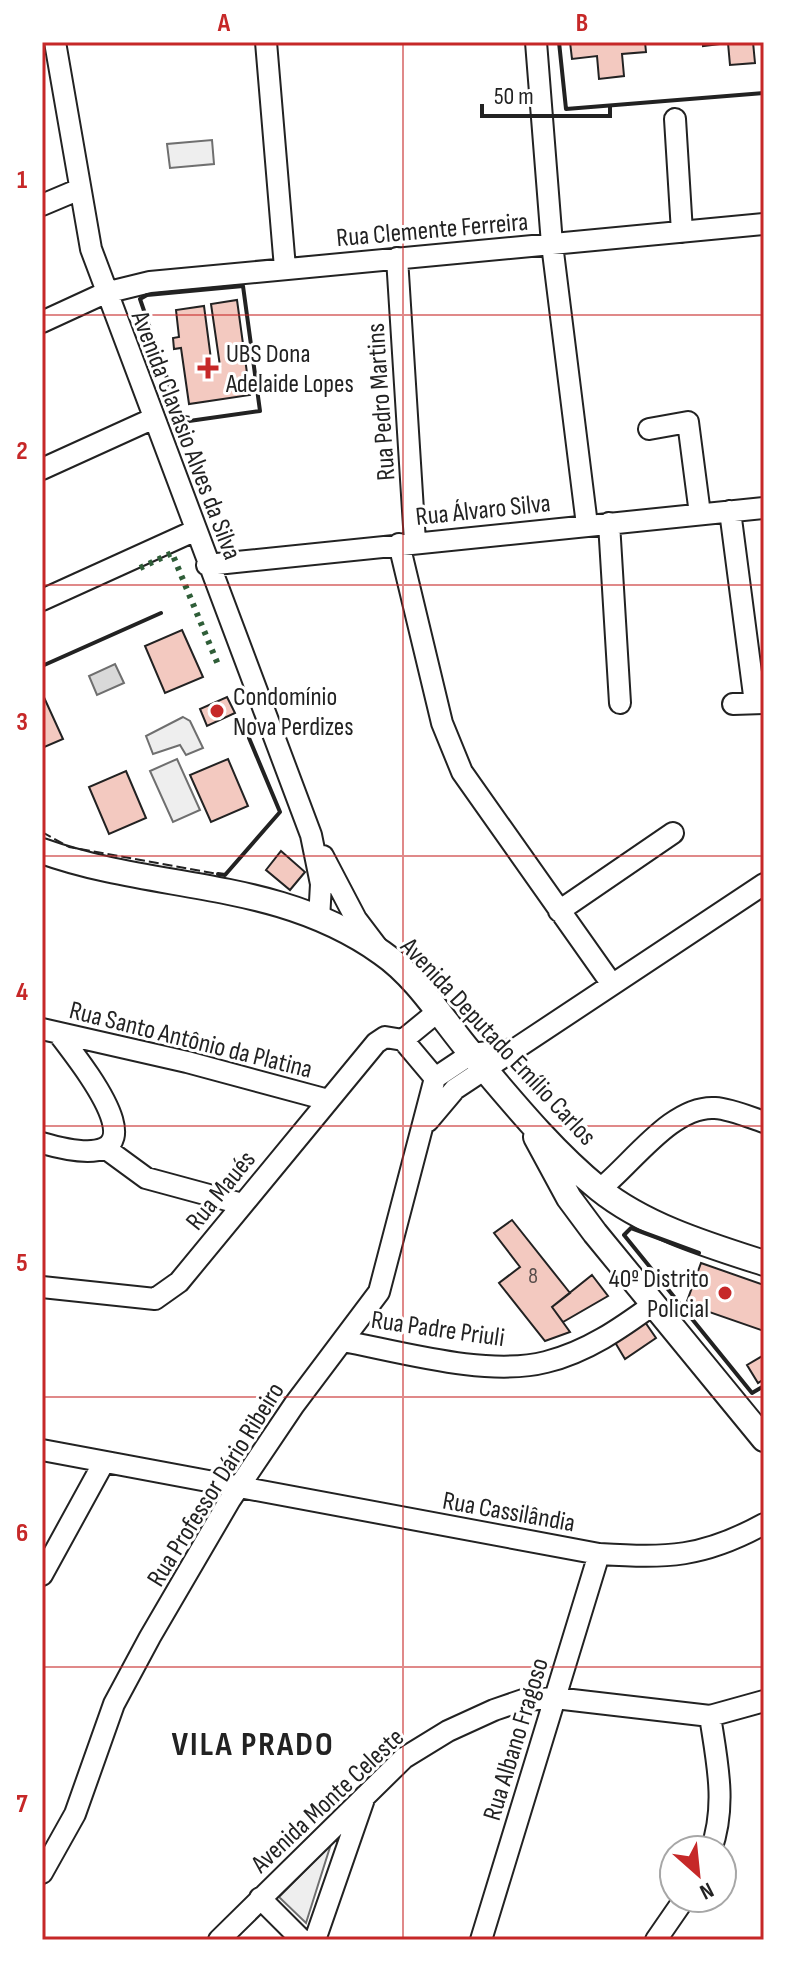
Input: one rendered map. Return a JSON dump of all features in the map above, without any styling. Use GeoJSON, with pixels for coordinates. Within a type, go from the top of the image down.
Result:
{"type":"FeatureCollection","features":[{"type":"Feature","properties":{"kind":"main road","name":"Avenida Deputado Emílio Carlos"},"geometry":{"type":"LineString","coordinates":[[42,851],[71,862],[251,894],[319,919],[382,953],[523,1113],[600,1189],[638,1212],[712,1247],[764,1263]]}},
{"type":"Feature","properties":{"kind":"main road"},"geometry":{"type":"LineString","coordinates":[[523,1113],[569,1198],[764,1439]]}},
{"type":"Feature","properties":{"kind":"main road"},"geometry":{"type":"LineString","coordinates":[[607,1248],[608,1221],[620,1212],[638,1212]]}},
{"type":"Feature","properties":{"kind":"street"},"geometry":{"type":"LineString","coordinates":[[266,42],[285,268]]}},
{"type":"Feature","properties":{"kind":"street"},"geometry":{"type":"LineString","coordinates":[[536,42],[552,244],[587,525]]}},
{"type":"Feature","properties":{"kind":"street","name":"Avenida Clavásio Alves da Silva"},"geometry":{"type":"LineString","coordinates":[[52,55],[91,249],[194,531],[274,730],[311,835],[321,884],[319,919]]}},
{"type":"Feature","properties":{"kind":"street"},"geometry":{"type":"LineString","coordinates":[[675,119],[682,232]]}},
{"type":"Feature","properties":{"kind":"street"},"geometry":{"type":"LineString","coordinates":[[42,205],[80,189]]}},
{"type":"Feature","properties":{"kind":"street","name":"Rua Clemente Ferreira"},"geometry":{"type":"LineString","coordinates":[[42,322],[105,293],[141,283],[764,224]]}},
{"type":"Feature","properties":{"kind":"street","name":"Rua Pedro Martins"},"geometry":{"type":"LineString","coordinates":[[397,258],[407,543],[442,723],[462,772],[611,983]]}},
{"type":"Feature","properties":{"kind":"street"},"geometry":{"type":"LineString","coordinates":[[42,469],[152,419]]}},
{"type":"Feature","properties":{"kind":"street"},"geometry":{"type":"LineString","coordinates":[[649,429],[688,422],[700,514]]}},
{"type":"Feature","properties":{"kind":"street","name":"Rua Álvaro Silva"},"geometry":{"type":"LineString","coordinates":[[207,565],[764,508]]}},
{"type":"Feature","properties":{"kind":"street"},"geometry":{"type":"LineString","coordinates":[[730,511],[759,703],[733,704]]}},
{"type":"Feature","properties":{"kind":"street"},"geometry":{"type":"LineString","coordinates":[[609,523],[620,703]]}},
{"type":"Feature","properties":{"kind":"street"},"geometry":{"type":"LineString","coordinates":[[42,600],[194,531]]}},
{"type":"Feature","properties":{"kind":"street"},"geometry":{"type":"LineString","coordinates":[[559,911],[673,833]]}},
{"type":"Feature","properties":{"kind":"street","name":"Avenida Clavásio Alves da Silva"},"geometry":{"type":"LineString","coordinates":[[311,835],[356,919],[382,953]]}},
{"type":"Feature","properties":{"kind":"street"},"geometry":{"type":"LineString","coordinates":[[403,1040],[435,1078],[515,1049],[764,884]]}},
{"type":"Feature","properties":{"kind":"street","name":"Rua Maués"},"geometry":{"type":"LineString","coordinates":[[42,1287],[155,1299],[179,1282],[376,1043],[385,1037],[403,1040],[436,1013]]}},
{"type":"Feature","properties":{"kind":"street"},"geometry":{"type":"LineString","coordinates":[[42,1143],[76,1153],[95,1154],[105,1148],[112,1135],[110,1109],[92,1077],[50,1031]]}},
{"type":"Feature","properties":{"kind":"street","name":"Rua Santo Antônio da Platina"},"geometry":{"type":"LineString","coordinates":[[50,1031],[187,1062],[328,1100]]}},
{"type":"Feature","properties":{"kind":"street","name":"Rua Professor Dário Ribeiro"},"geometry":{"type":"LineString","coordinates":[[425,1125],[478,1062]]}},
{"type":"Feature","properties":{"kind":"street","name":"Rua Professor Dário Ribeiro"},"geometry":{"type":"LineString","coordinates":[[42,1873],[75,1814],[114,1704],[241,1487],[294,1405],[379,1292],[435,1078]]}},
{"type":"Feature","properties":{"kind":"street"},"geometry":{"type":"LineString","coordinates":[[600,1189],[679,1116],[688,1112],[718,1107],[764,1122]]}},
{"type":"Feature","properties":{"kind":"street"},"geometry":{"type":"LineString","coordinates":[[105,1148],[132,1172],[146,1178],[242,1204]]}},
{"type":"Feature","properties":{"kind":"street","name":"Rua Padre Priuli"},"geometry":{"type":"LineString","coordinates":[[343,1341],[468,1363],[543,1363],[612,1334],[654,1304]]}},
{"type":"Feature","properties":{"kind":"street","name":"Rua Cassilândia"},"geometry":{"type":"LineString","coordinates":[[42,1450],[599,1554],[666,1556],[708,1551],[764,1524]]}},
{"type":"Feature","properties":{"kind":"street"},"geometry":{"type":"LineString","coordinates":[[42,1575],[104,1462]]}},
{"type":"Feature","properties":{"kind":"street","name":"Rua Albano Fragoso"},"geometry":{"type":"LineString","coordinates":[[481,1940],[599,1554]]}},
{"type":"Feature","properties":{"kind":"street","name":"Avenida Monte Celeste"},"geometry":{"type":"LineString","coordinates":[[219,1940],[366,1792],[404,1758],[448,1731],[523,1700],[555,1698],[710,1716],[764,1701]]}},
{"type":"Feature","properties":{"kind":"street"},"geometry":{"type":"LineString","coordinates":[[710,1716],[721,1787],[716,1834]]}},
{"type":"Feature","properties":{"kind":"street"},"geometry":{"type":"LineString","coordinates":[[315,1940],[366,1792]]}},
{"type":"Feature","properties":{"kind":"street"},"geometry":{"type":"LineString","coordinates":[[260,1898],[302,1940]]}},
{"type":"Feature","properties":{"kind":"street"},"geometry":{"type":"LineString","coordinates":[[656,1940],[674,1914]]}},
{"type":"Feature","properties":{"kind":"shaded area"},"geometry":{"type":"Polygon","coordinates":[[[212,140],[214,164],[170,168],[167,144],[212,140]]]}},
{"type":"Feature","properties":{"kind":"shaded area"},"geometry":{"type":"Polygon","coordinates":[[[115,664],[124,683],[97,695],[89,676],[115,664]]]}},
{"type":"Feature","properties":{"kind":"shaded area"},"geometry":{"type":"Polygon","coordinates":[[[183,717],[190,721],[203,748],[186,755],[180,745],[153,754],[146,736],[183,717]]]}},
{"type":"Feature","properties":{"kind":"shaded area"},"geometry":{"type":"Polygon","coordinates":[[[177,759],[200,810],[173,822],[150,771],[177,759]]]}},
{"type":"Feature","properties":{"kind":"shaded area"},"geometry":{"type":"Polygon","coordinates":[[[331,1844],[306,1923],[279,1897],[331,1844]]]}},
{"type":"Feature","properties":{"kind":"building"},"geometry":{"type":"Polygon","coordinates":[[[570,42],[645,42],[646,52],[622,54],[624,76],[599,79],[597,56],[572,59],[570,42]]]}},
{"type":"Feature","properties":{"kind":"building"},"geometry":{"type":"Polygon","coordinates":[[[703,42],[753,42],[755,63],[730,65],[728,43],[703,46],[703,42]]]}},
{"type":"Feature","properties":{"kind":"building"},"geometry":{"type":"Polygon","coordinates":[[[237,300],[250,395],[189,404],[181,348],[174,349],[173,338],[179,337],[176,310],[204,306],[212,367],[220,366],[211,304],[237,300]]]}},
{"type":"Feature","properties":{"kind":"building"},"geometry":{"type":"Polygon","coordinates":[[[182,630],[203,677],[165,693],[145,646],[182,630]]]}},
{"type":"Feature","properties":{"kind":"building"},"geometry":{"type":"Polygon","coordinates":[[[42,693],[63,739],[42,748],[42,693]]]}},
{"type":"Feature","properties":{"kind":"building","name":"Condomínio Nova Perdizes"},"geometry":{"type":"Polygon","coordinates":[[[227,697],[235,713],[207,726],[200,709],[227,697]]]}},
{"type":"Feature","properties":{"kind":"building"},"geometry":{"type":"Polygon","coordinates":[[[228,759],[248,806],[211,822],[190,775],[228,759]]]}},
{"type":"Feature","properties":{"kind":"building"},"geometry":{"type":"Polygon","coordinates":[[[126,771],[146,818],[109,834],[89,787],[126,771]]]}},
{"type":"Feature","properties":{"kind":"building"},"geometry":{"type":"Polygon","coordinates":[[[281,851],[305,872],[290,890],[266,870],[281,851]]]}},
{"type":"Feature","properties":{"kind":"building"},"geometry":{"type":"Polygon","coordinates":[[[512,1220],[570,1293],[552,1307],[570,1332],[545,1341],[499,1283],[520,1267],[494,1233],[512,1220]]]}},
{"type":"Feature","properties":{"kind":"building"},"geometry":{"type":"Polygon","coordinates":[[[701,1263],[764,1285],[764,1331],[686,1304],[701,1263]]]}},
{"type":"Feature","properties":{"kind":"building"},"geometry":{"type":"Polygon","coordinates":[[[592,1275],[608,1296],[563,1322],[552,1307],[592,1275]]]}},
{"type":"Feature","properties":{"kind":"building"},"geometry":{"type":"Polygon","coordinates":[[[645,1322],[656,1338],[625,1359],[613,1339],[645,1322]]]}},
{"type":"Feature","properties":{"kind":"building"},"geometry":{"type":"Polygon","coordinates":[[[764,1355],[764,1379],[758,1383],[747,1365],[764,1355]]]}},
{"type":"Feature","properties":{"kind":"hedge"},"geometry":{"type":"LineString","coordinates":[[140,568],[172,553],[219,667]]}},
{"type":"Feature","properties":{"kind":"fence"},"geometry":{"type":"LineString","coordinates":[[42,832],[69,847],[218,874]]}},
{"type":"Feature","properties":{"kind":"wall"},"geometry":{"type":"LineString","coordinates":[[559,42],[566,109],[764,93]]}},
{"type":"Feature","properties":{"kind":"wall"},"geometry":{"type":"LineString","coordinates":[[243,286],[260,411],[182,422],[140,299],[147,295],[243,286]]}},
{"type":"Feature","properties":{"kind":"wall"},"geometry":{"type":"LineString","coordinates":[[42,666],[161,613]]}},
{"type":"Feature","properties":{"kind":"wall"},"geometry":{"type":"LineString","coordinates":[[218,874],[225,875],[280,812],[249,738]]}},
{"type":"Feature","properties":{"kind":"wall"},"geometry":{"type":"LineString","coordinates":[[699,1253],[631,1228],[624,1235],[752,1393],[764,1386]]}},
{"type":"Feature","properties":{"kind":"place","name":"UBS Dona Adelaide Lopes"},"geometry":{"type":"Point","coordinates":[208,368]}},
{"type":"Feature","properties":{"kind":"place","name":"Condomínio Nova Perdizes"},"geometry":{"type":"Point","coordinates":[217,711]}},
{"type":"Feature","properties":{"kind":"place","name":"40º Distrito Policial"},"geometry":{"type":"Point","coordinates":[725,1293]}},
{"type":"Feature","properties":{"kind":"district","name":"VILA PRADO"},"geometry":{"type":"Point","coordinates":[253,1743]}}]}
